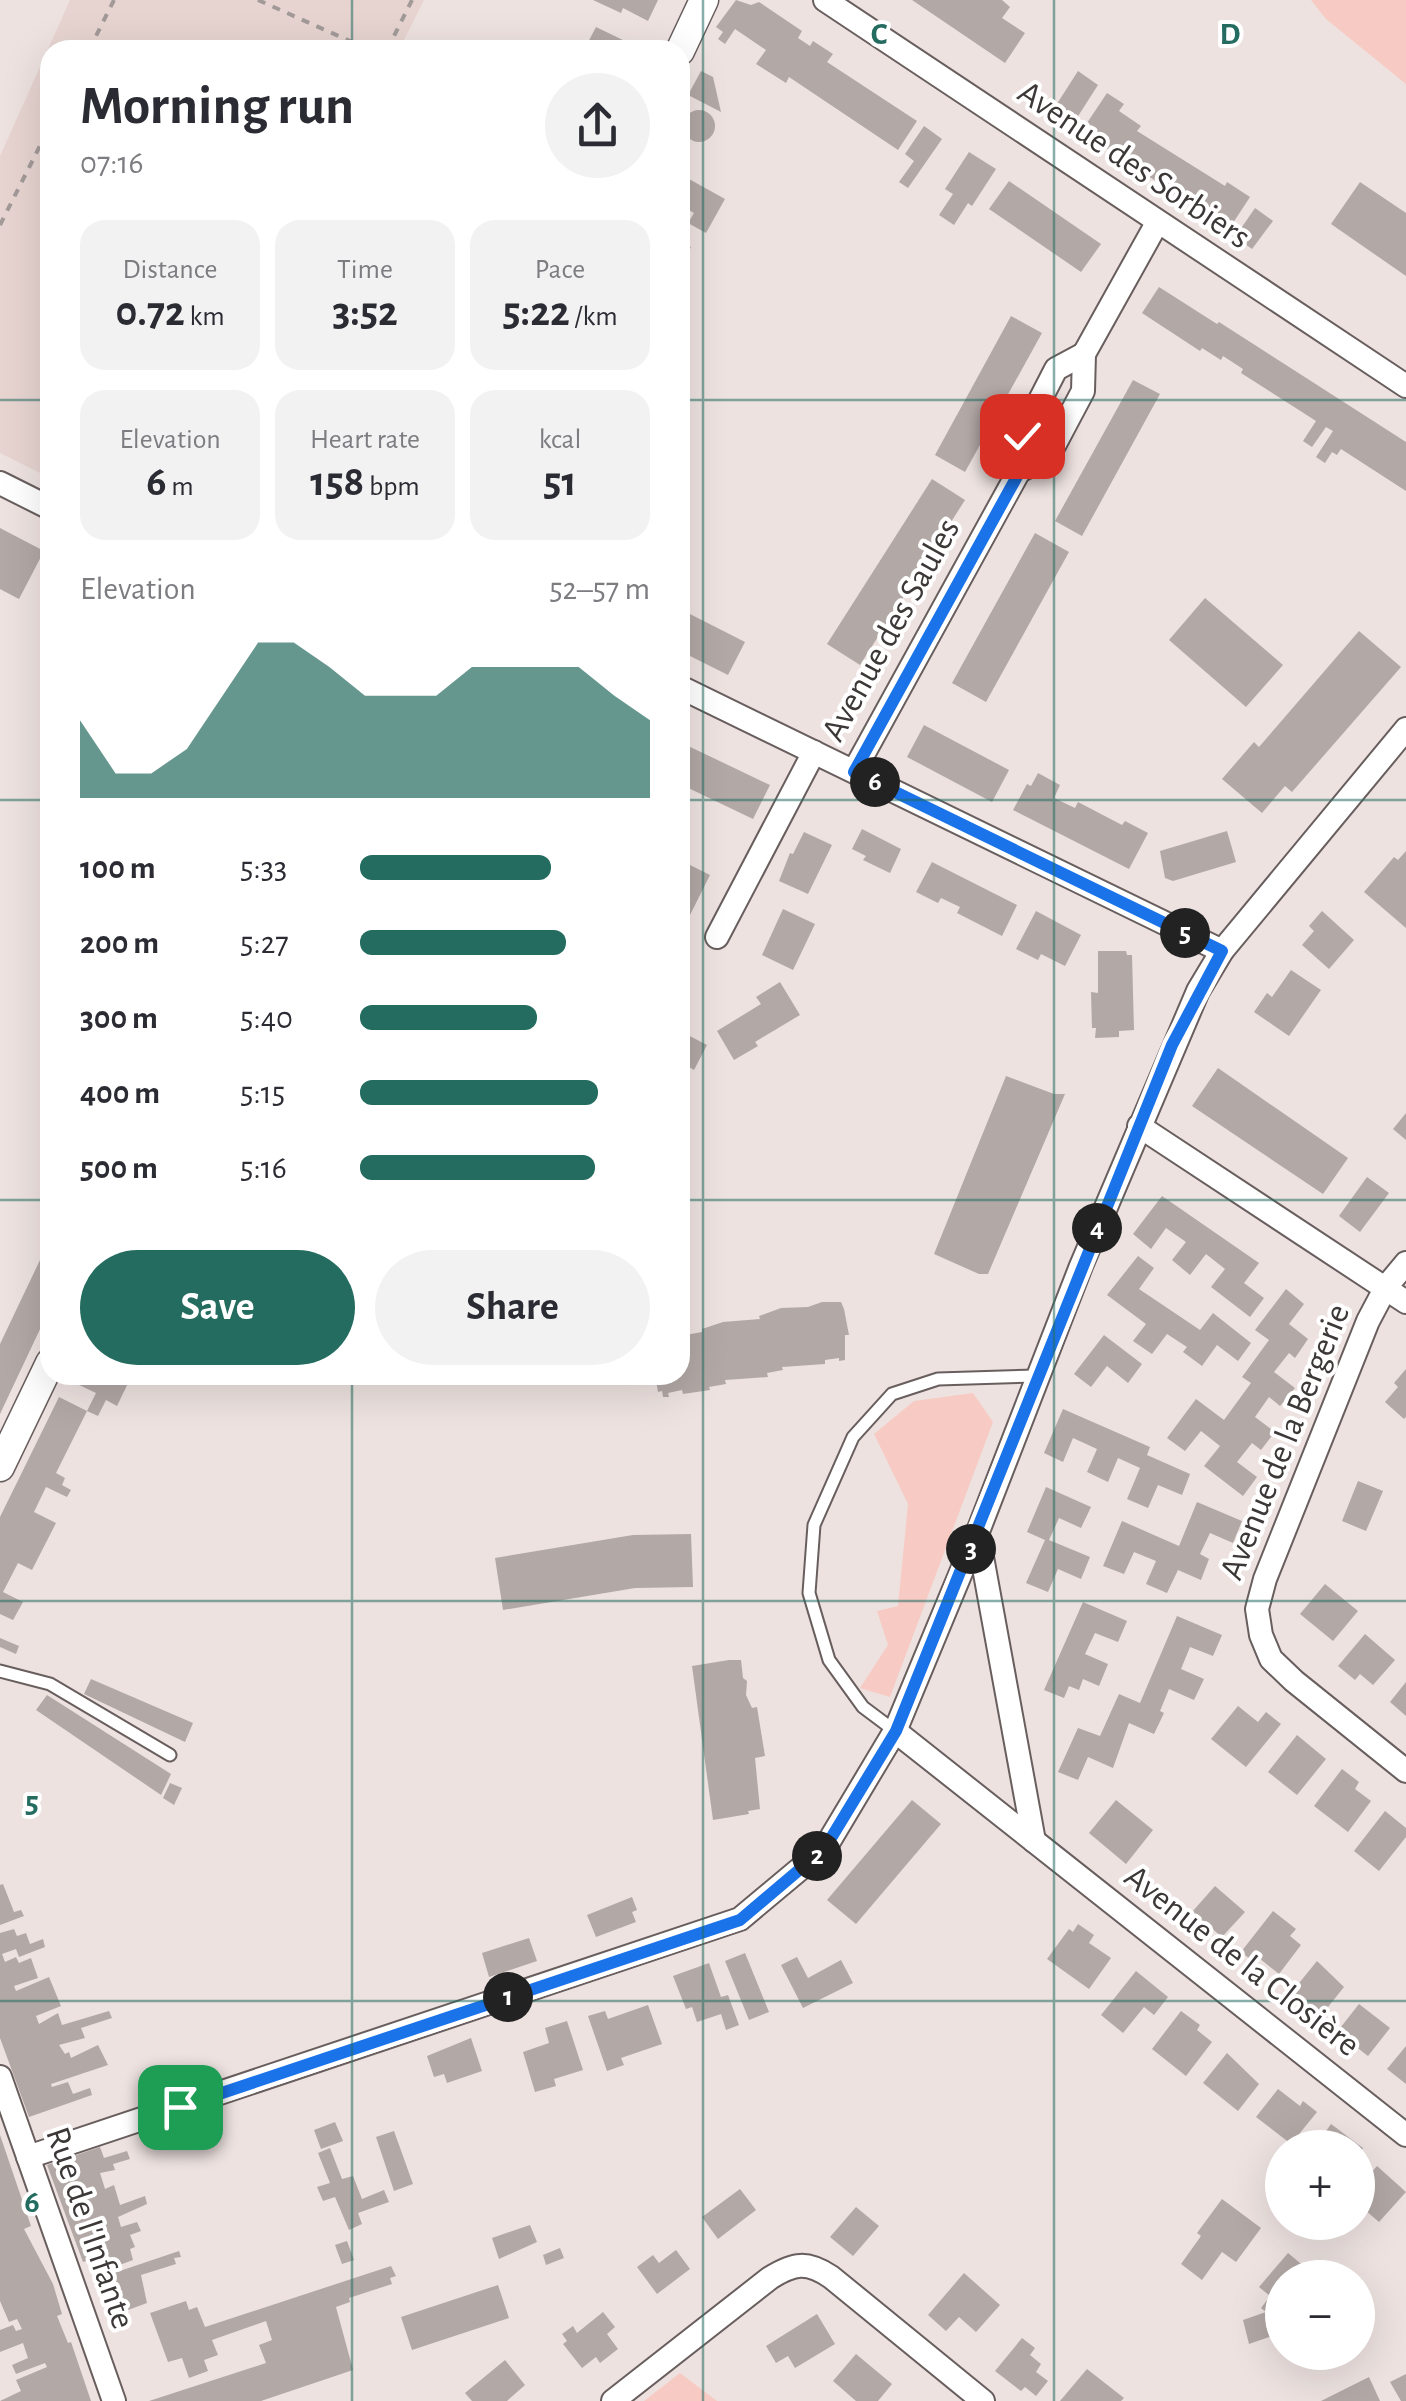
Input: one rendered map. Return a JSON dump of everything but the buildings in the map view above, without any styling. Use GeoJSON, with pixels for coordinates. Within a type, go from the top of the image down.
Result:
{"type":"FeatureCollection","features":[{"type":"Feature","properties":{"kind":"street"},"geometry":{"type":"LineString","coordinates":[[685,40],[704,0]]}},
{"type":"Feature","properties":{"kind":"street","name":"Avenue des Sorbiers"},"geometry":{"type":"LineString","coordinates":[[825,0],[1406,386]]}},
{"type":"Feature","properties":{"kind":"street","name":"Avenue des Saules"},"geometry":{"type":"LineString","coordinates":[[1020,471],[1048,457],[1057,441],[1083,392],[1084,354],[1156,223]]}},
{"type":"Feature","properties":{"kind":"street","name":"Avenue des Saules"},"geometry":{"type":"LineString","coordinates":[[854,772],[1020,471],[1022,436],[1056,369],[1084,354]]}},
{"type":"Feature","properties":{"kind":"street"},"geometry":{"type":"LineString","coordinates":[[0,483],[40,503]]}},
{"type":"Feature","properties":{"kind":"street"},"geometry":{"type":"LineString","coordinates":[[690,692],[1222,951]]}},
{"type":"Feature","properties":{"kind":"street"},"geometry":{"type":"LineString","coordinates":[[28,2157],[740,1920],[825,1848],[896,1731],[1172,1045],[1222,951],[1406,729]]}},
{"type":"Feature","properties":{"kind":"street"},"geometry":{"type":"LineString","coordinates":[[716,937],[814,752]]}},
{"type":"Feature","properties":{"kind":"street"},"geometry":{"type":"LineString","coordinates":[[1139,1126],[1406,1302]]}},
{"type":"Feature","properties":{"kind":"street","name":"Avenue de la Bergerie"},"geometry":{"type":"LineString","coordinates":[[1406,1263],[1386,1287],[1319,1442],[1257,1609],[1261,1635],[1271,1658],[1406,1771]]}},
{"type":"Feature","properties":{"kind":"street"},"geometry":{"type":"LineString","coordinates":[[0,1467],[40,1384]]}},
{"type":"Feature","properties":{"kind":"street"},"geometry":{"type":"LineString","coordinates":[[978,1534],[1034,1842]]}},
{"type":"Feature","properties":{"kind":"street","name":"Avenue de la Closière"},"geometry":{"type":"LineString","coordinates":[[896,1731],[1406,2135]]}},
{"type":"Feature","properties":{"kind":"street","name":"Rue de l'Infante"},"geometry":{"type":"LineString","coordinates":[[0,2077],[114,2401]]}},
{"type":"Feature","properties":{"kind":"street"},"geometry":{"type":"LineString","coordinates":[[612,2401],[770,2278],[802,2264],[816,2267],[830,2277],[983,2401]]}},
{"type":"Feature","properties":{"kind":"lane"},"geometry":{"type":"LineString","coordinates":[[896,1731],[863,1707],[829,1660],[809,1593],[814,1525],[853,1437],[892,1394],[938,1379],[1036,1376]]}},
{"type":"Feature","properties":{"kind":"lane"},"geometry":{"type":"LineString","coordinates":[[0,1671],[50,1684],[170,1755]]}},
{"type":"Feature","properties":{"kind":"path"},"geometry":{"type":"LineString","coordinates":[[94,40],[114,0]]}},
{"type":"Feature","properties":{"kind":"path"},"geometry":{"type":"LineString","coordinates":[[258,0],[348,40]]}},
{"type":"Feature","properties":{"kind":"path"},"geometry":{"type":"LineString","coordinates":[[392,40],[412,0]]}},
{"type":"Feature","properties":{"kind":"path"},"geometry":{"type":"LineString","coordinates":[[0,224],[40,146]]}},
{"type":"Feature","properties":{"kind":"shaded area"},"geometry":{"type":"Polygon","coordinates":[[[70,0],[424,0],[404,40],[52,40],[70,0]]]}},
{"type":"Feature","properties":{"kind":"shaded area"},"geometry":{"type":"Polygon","coordinates":[[[1311,0],[1406,0],[1406,84],[1326,19],[1311,0]]]}},
{"type":"Feature","properties":{"kind":"shaded area"},"geometry":{"type":"Polygon","coordinates":[[[40,67],[40,473],[0,453],[0,156],[40,67]]]}},
{"type":"Feature","properties":{"kind":"shaded area"},"geometry":{"type":"Polygon","coordinates":[[[973,1393],[993,1422],[890,1697],[860,1688],[888,1645],[877,1611],[898,1606],[908,1504],[874,1434],[914,1401],[973,1393]]]}},
{"type":"Feature","properties":{"kind":"shaded area"},"geometry":{"type":"Polygon","coordinates":[[[680,2373],[717,2401],[644,2401],[680,2373]]]}},
{"type":"Feature","properties":{"kind":"route"},"geometry":{"type":"LineString","coordinates":[[180,2107],[740,1920],[825,1848],[896,1731],[1172,1045],[1222,951],[854,772],[1020,471],[1022,436]]}}]}
